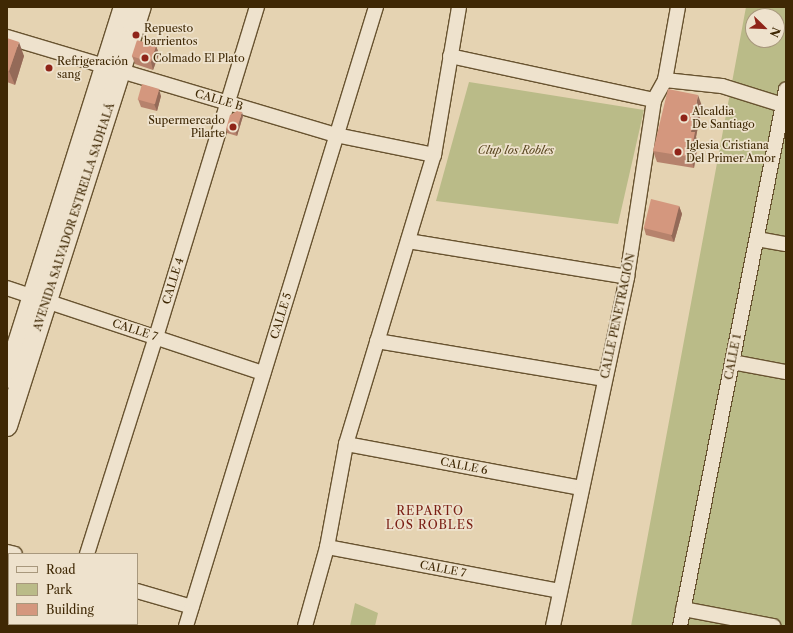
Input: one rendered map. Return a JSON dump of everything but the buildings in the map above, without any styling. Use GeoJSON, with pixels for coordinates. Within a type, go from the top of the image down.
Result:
{"type":"FeatureCollection","features":[{"type":"Feature","properties":{"kind":"main road","name":"AVENIDA SALVADOR ESTRELLA SADHALÁ"},"geometry":{"type":"LineString","coordinates":[[113,70],[124,7]]}},
{"type":"Feature","properties":{"kind":"main road","name":"AVENIDA SALVADOR ESTRELLA SADHALÁ"},"geometry":{"type":"LineString","coordinates":[[7,426],[40,299],[113,70],[141,7]]}},
{"type":"Feature","properties":{"kind":"main road","name":"AVENIDA SALVADOR ESTRELLA SADHALÁ"},"geometry":{"type":"LineString","coordinates":[[7,378],[40,299]]}},
{"type":"Feature","properties":{"kind":"street","name":"CALLE 4"},"geometry":{"type":"LineString","coordinates":[[87,553],[156,337],[257,7]]}},
{"type":"Feature","properties":{"kind":"street","name":"CALLE 5"},"geometry":{"type":"LineString","coordinates":[[186,626],[376,7]]}},
{"type":"Feature","properties":{"kind":"street"},"geometry":{"type":"LineString","coordinates":[[306,626],[327,547],[346,444],[434,155],[459,7]]}},
{"type":"Feature","properties":{"kind":"street","name":"CALLE PENETRACIÓN"},"geometry":{"type":"LineString","coordinates":[[553,626],[559,591],[627,277],[654,100],[665,80],[678,7]]}},
{"type":"Feature","properties":{"kind":"street","name":"CALLE B"},"geometry":{"type":"LineString","coordinates":[[7,37],[113,70],[227,101],[336,135],[434,155]]}},
{"type":"Feature","properties":{"kind":"street"},"geometry":{"type":"LineString","coordinates":[[450,56],[654,100]]}},
{"type":"Feature","properties":{"kind":"street"},"geometry":{"type":"LineString","coordinates":[[665,80],[722,86],[784,106]]}},
{"type":"Feature","properties":{"kind":"street","name":"CALLE 1"},"geometry":{"type":"LineString","coordinates":[[680,626],[784,106],[786,89]]}},
{"type":"Feature","properties":{"kind":"street"},"geometry":{"type":"LineString","coordinates":[[757,239],[786,244]]}},
{"type":"Feature","properties":{"kind":"street"},"geometry":{"type":"LineString","coordinates":[[408,241],[627,277]]}},
{"type":"Feature","properties":{"kind":"street","name":"CALLE 7"},"geometry":{"type":"LineString","coordinates":[[7,288],[263,373]]}},
{"type":"Feature","properties":{"kind":"street"},"geometry":{"type":"LineString","coordinates":[[377,341],[605,379]]}},
{"type":"Feature","properties":{"kind":"street"},"geometry":{"type":"LineString","coordinates":[[732,362],[786,372]]}},
{"type":"Feature","properties":{"kind":"street","name":"CALLE 6"},"geometry":{"type":"LineString","coordinates":[[346,444],[581,488]]}},
{"type":"Feature","properties":{"kind":"street","name":"CALLE 7"},"geometry":{"type":"LineString","coordinates":[[327,547],[559,591]]}},
{"type":"Feature","properties":{"kind":"street"},"geometry":{"type":"LineString","coordinates":[[138,591],[192,607]]}},
{"type":"Feature","properties":{"kind":"street"},"geometry":{"type":"LineString","coordinates":[[683,609],[773,626]]}},
{"type":"Feature","properties":{"kind":"green space"},"geometry":{"type":"Polygon","coordinates":[[[746,7],[786,7],[786,626],[631,626],[745,12],[745,48],[785,48],[785,8],[746,7]]]}},
{"type":"Feature","properties":{"kind":"green space","name":"Clup los Robles"},"geometry":{"type":"Polygon","coordinates":[[[469,82],[644,110],[618,224],[436,201],[469,82]]]}},
{"type":"Feature","properties":{"kind":"green space"},"geometry":{"type":"Polygon","coordinates":[[[355,603],[378,613],[375,626],[350,626],[355,603]]]}},
{"type":"Feature","properties":{"kind":"place","name":"Repuesto barrientos"},"geometry":{"type":"Point","coordinates":[136,35]}},
{"type":"Feature","properties":{"kind":"place","name":"Colmado El Plato"},"geometry":{"type":"Point","coordinates":[145,58]}},
{"type":"Feature","properties":{"kind":"place","name":"Refrigeración sang"},"geometry":{"type":"Point","coordinates":[49,68]}},
{"type":"Feature","properties":{"kind":"place","name":"Alcaldia De Santiago"},"geometry":{"type":"Point","coordinates":[684,118]}},
{"type":"Feature","properties":{"kind":"place","name":"Supermercado Pilarte"},"geometry":{"type":"Point","coordinates":[233,127]}},
{"type":"Feature","properties":{"kind":"place","name":"Iglesia Cristiana Del Primer Amor"},"geometry":{"type":"Point","coordinates":[678,152]}},
{"type":"Feature","properties":{"kind":"district","name":"REPARTO LOS ROBLES"},"geometry":{"type":"Point","coordinates":[430,518]}}]}
